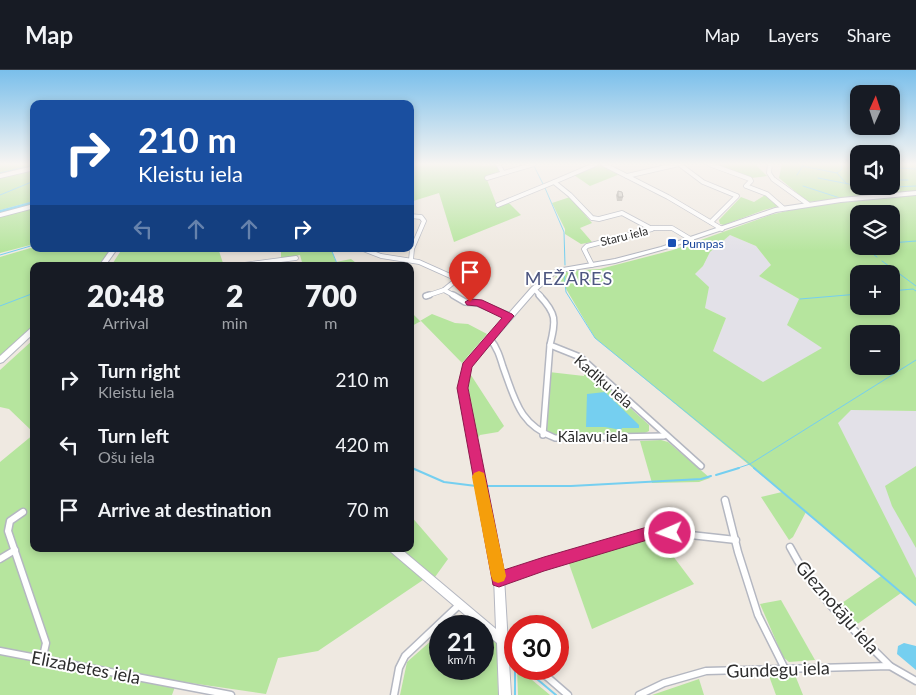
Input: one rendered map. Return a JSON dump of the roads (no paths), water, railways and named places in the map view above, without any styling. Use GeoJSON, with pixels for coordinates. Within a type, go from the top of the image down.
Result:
{"type":"FeatureCollection","features":[{"type":"Feature","properties":{"kind":"street"},"geometry":{"type":"LineString","coordinates":[[498,205],[527,193]]}},
{"type":"Feature","properties":{"kind":"street"},"geometry":{"type":"LineString","coordinates":[[569,193],[590,218],[598,219],[622,213],[653,229],[672,228],[692,240]]}},
{"type":"Feature","properties":{"kind":"street"},"geometry":{"type":"LineString","coordinates":[[658,193],[722,229]]}},
{"type":"Feature","properties":{"kind":"street"},"geometry":{"type":"LineString","coordinates":[[730,193],[737,196]]}},
{"type":"Feature","properties":{"kind":"street"},"geometry":{"type":"LineString","coordinates":[[710,222],[740,193]]}},
{"type":"Feature","properties":{"kind":"street"},"geometry":{"type":"LineString","coordinates":[[765,193],[783,208]]}},
{"type":"Feature","properties":{"kind":"street"},"geometry":{"type":"LineString","coordinates":[[793,193],[808,204]]}},
{"type":"Feature","properties":{"kind":"street"},"geometry":{"type":"LineString","coordinates":[[505,695],[499,580],[462,388],[467,366],[534,289],[552,274],[563,268],[615,261],[692,240],[761,214],[783,208],[914,193]]}},
{"type":"Feature","properties":{"kind":"street"},"geometry":{"type":"LineString","coordinates":[[0,215],[30,207]]}},
{"type":"Feature","properties":{"kind":"street"},"geometry":{"type":"LineString","coordinates":[[414,216],[421,217],[424,220],[423,227],[414,244]]}},
{"type":"Feature","properties":{"kind":"street","name":"Staru iela"},"geometry":{"type":"LineString","coordinates":[[592,265],[584,249],[587,246],[653,229]]}},
{"type":"Feature","properties":{"kind":"street"},"geometry":{"type":"LineString","coordinates":[[371,252],[381,256],[411,260],[429,265],[457,279]]}},
{"type":"Feature","properties":{"kind":"street"},"geometry":{"type":"LineString","coordinates":[[411,260],[412,252]]}},
{"type":"Feature","properties":{"kind":"street"},"geometry":{"type":"LineString","coordinates":[[265,262],[296,258]]}},
{"type":"Feature","properties":{"kind":"street"},"geometry":{"type":"LineString","coordinates":[[426,296],[444,290],[476,264]]}},
{"type":"Feature","properties":{"kind":"street"},"geometry":{"type":"LineString","coordinates":[[534,289],[552,308],[556,316],[548,360],[543,435]]}},
{"type":"Feature","properties":{"kind":"street"},"geometry":{"type":"LineString","coordinates":[[444,290],[465,302],[478,303],[509,316]]}},
{"type":"Feature","properties":{"kind":"street"},"geometry":{"type":"LineString","coordinates":[[0,360],[30,333]]}},
{"type":"Feature","properties":{"kind":"street","name":"Kālavu iela"},"geometry":{"type":"LineString","coordinates":[[490,339],[500,356],[524,419],[543,435],[555,438],[665,436]]}},
{"type":"Feature","properties":{"kind":"street","name":"Kadiķu iela"},"geometry":{"type":"LineString","coordinates":[[550,345],[580,357],[665,436],[701,466]]}},
{"type":"Feature","properties":{"kind":"street"},"geometry":{"type":"LineString","coordinates":[[725,500],[758,615],[785,669]]}},
{"type":"Feature","properties":{"kind":"street"},"geometry":{"type":"LineString","coordinates":[[22,512],[15,516],[8,526],[14,550],[46,643],[44,652],[39,658]]}},
{"type":"Feature","properties":{"kind":"street"},"geometry":{"type":"LineString","coordinates":[[499,580],[544,564],[654,531],[736,540]]}},
{"type":"Feature","properties":{"kind":"street","name":"Gleznotāju iela"},"geometry":{"type":"LineString","coordinates":[[790,546],[796,563],[805,575],[890,666]]}},
{"type":"Feature","properties":{"kind":"street"},"geometry":{"type":"LineString","coordinates":[[0,559],[14,550]]}},
{"type":"Feature","properties":{"kind":"street"},"geometry":{"type":"LineString","coordinates":[[397,552],[503,641]]}},
{"type":"Feature","properties":{"kind":"street"},"geometry":{"type":"LineString","coordinates":[[394,695],[399,666],[406,653],[448,618],[459,605]]}},
{"type":"Feature","properties":{"kind":"street","name":"Elizabetes iela"},"geometry":{"type":"LineString","coordinates":[[0,651],[230,695]]}},
{"type":"Feature","properties":{"kind":"street"},"geometry":{"type":"LineString","coordinates":[[890,666],[916,681]]}},
{"type":"Feature","properties":{"kind":"street","name":"Gundegu iela"},"geometry":{"type":"LineString","coordinates":[[639,695],[664,683],[706,671],[890,666]]}},
{"type":"Feature","properties":{"kind":"street"},"geometry":{"type":"LineString","coordinates":[[551,680],[568,695]]}},
{"type":"Feature","properties":{"kind":"water"},"geometry":{"type":"Polygon","coordinates":[[[605,392],[639,425],[639,428],[622,428],[621,430],[605,427],[586,427],[587,394],[605,392]]]}},
{"type":"Feature","properties":{"kind":"water"},"geometry":{"type":"Polygon","coordinates":[[[904,643],[916,646],[916,670],[897,654],[898,646],[904,643]]]}},
{"type":"Feature","properties":{"kind":"waterway"},"geometry":{"type":"LineString","coordinates":[[0,195],[4,193]]}},
{"type":"Feature","properties":{"kind":"waterway"},"geometry":{"type":"LineString","coordinates":[[547,193],[564,232],[565,265]]}},
{"type":"Feature","properties":{"kind":"waterway"},"geometry":{"type":"LineString","coordinates":[[825,193],[840,198]]}},
{"type":"Feature","properties":{"kind":"waterway"},"geometry":{"type":"LineString","coordinates":[[0,212],[30,204]]}},
{"type":"Feature","properties":{"kind":"waterway"},"geometry":{"type":"LineString","coordinates":[[900,242],[916,241]]}},
{"type":"Feature","properties":{"kind":"waterway"},"geometry":{"type":"LineString","coordinates":[[0,255],[30,246]]}},
{"type":"Feature","properties":{"kind":"waterway"},"geometry":{"type":"LineString","coordinates":[[332,252],[336,262]]}},
{"type":"Feature","properties":{"kind":"waterway"},"geometry":{"type":"LineString","coordinates":[[882,261],[916,286]]}},
{"type":"Feature","properties":{"kind":"waterway"},"geometry":{"type":"LineString","coordinates":[[564,272],[566,292],[595,338],[750,464]]}},
{"type":"Feature","properties":{"kind":"waterway"},"geometry":{"type":"LineString","coordinates":[[900,290],[913,289],[916,291]]}},
{"type":"Feature","properties":{"kind":"waterway"},"geometry":{"type":"LineString","coordinates":[[0,306],[30,295]]}},
{"type":"Feature","properties":{"kind":"waterway"},"geometry":{"type":"LineString","coordinates":[[800,299],[850,295]]}},
{"type":"Feature","properties":{"kind":"waterway"},"geometry":{"type":"LineString","coordinates":[[750,464],[916,360]]}},
{"type":"Feature","properties":{"kind":"waterway"},"geometry":{"type":"LineString","coordinates":[[735,469],[750,464]]}},
{"type":"Feature","properties":{"kind":"waterway"},"geometry":{"type":"LineString","coordinates":[[750,464],[756,469]]}},
{"type":"Feature","properties":{"kind":"waterway"},"geometry":{"type":"LineString","coordinates":[[716,475],[739,468]]}},
{"type":"Feature","properties":{"kind":"waterway"},"geometry":{"type":"LineString","coordinates":[[754,468],[916,605]]}},
{"type":"Feature","properties":{"kind":"waterway"},"geometry":{"type":"LineString","coordinates":[[414,469],[444,482],[476,486]]}},
{"type":"Feature","properties":{"kind":"waterway"},"geometry":{"type":"LineString","coordinates":[[485,486],[571,486],[701,479],[711,476]]}},
{"type":"Feature","properties":{"kind":"waterway"},"geometry":{"type":"LineString","coordinates":[[515,680],[515,695]]}},
{"type":"Feature","properties":{"kind":"waterway"},"geometry":{"type":"LineString","coordinates":[[538,680],[556,695]]}},
{"type":"Feature","properties":{"kind":"place","name":"Pumpas"},"geometry":{"type":"Point","coordinates":[672,243]}},
{"type":"Feature","properties":{"kind":"district","name":"MEŽĀRES"},"geometry":{"type":"Point","coordinates":[569,278]}}]}
